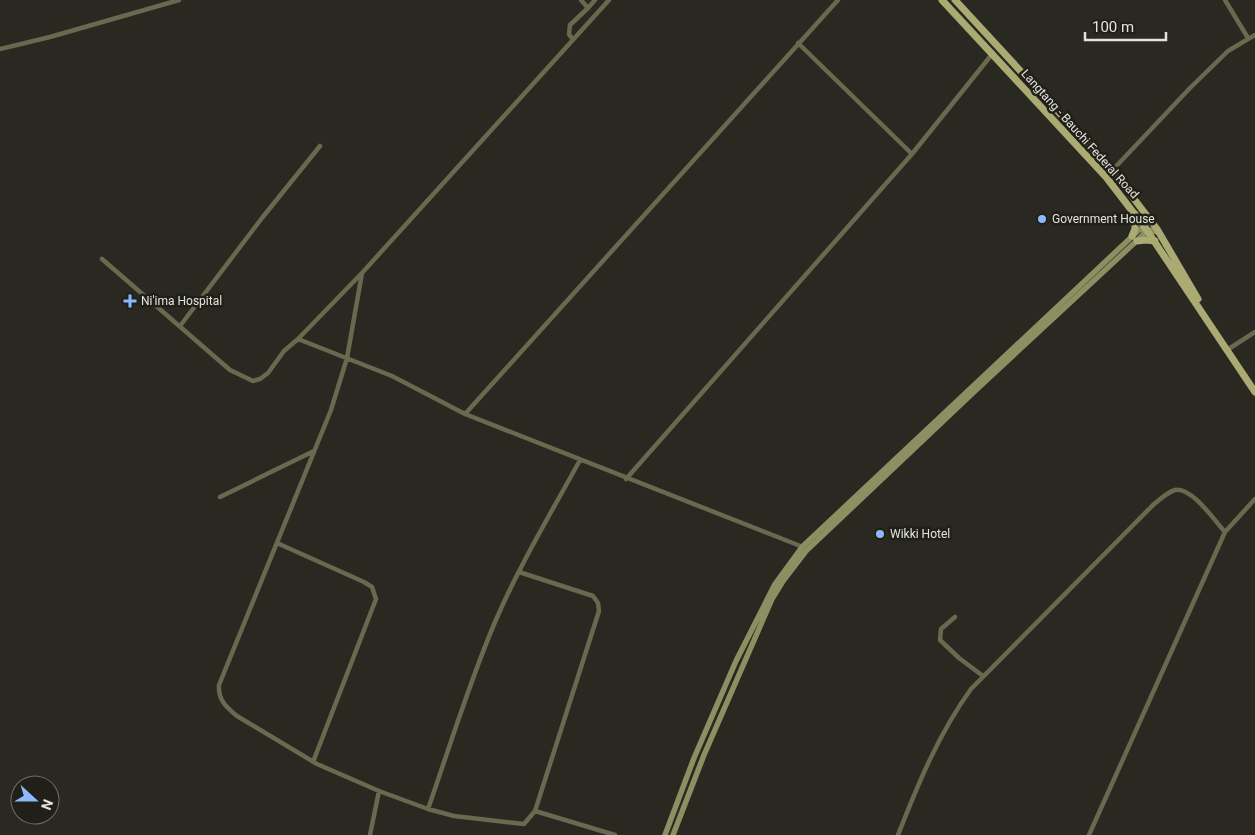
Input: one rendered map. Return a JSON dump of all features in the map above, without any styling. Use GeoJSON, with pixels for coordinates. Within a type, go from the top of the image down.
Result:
{"type":"FeatureCollection","features":[{"type":"Feature","properties":{"kind":"main road","name":"Langtang - Bauchi Federal Road"},"geometry":{"type":"LineString","coordinates":[[944,0],[1106,176],[1155,241],[1255,392]]}},
{"type":"Feature","properties":{"kind":"main road","name":"Langtang - Bauchi Federal Road"},"geometry":{"type":"LineString","coordinates":[[958,2],[1112,170],[1158,232],[1228,350],[1255,387]]}},
{"type":"Feature","properties":{"kind":"main road"},"geometry":{"type":"LineString","coordinates":[[1135,214],[1135,239],[1155,241]]}},
{"type":"Feature","properties":{"kind":"street"},"geometry":{"type":"LineString","coordinates":[[0,49],[179,0]]}},
{"type":"Feature","properties":{"kind":"street"},"geometry":{"type":"LineString","coordinates":[[581,0],[588,8]]}},
{"type":"Feature","properties":{"kind":"street"},"geometry":{"type":"LineString","coordinates":[[573,40],[569,34],[570,25],[595,0]]}},
{"type":"Feature","properties":{"kind":"street"},"geometry":{"type":"LineString","coordinates":[[102,259],[230,370],[253,381],[260,379],[268,373],[284,351],[362,273],[609,0]]}},
{"type":"Feature","properties":{"kind":"street"},"geometry":{"type":"LineString","coordinates":[[465,414],[838,0]]}},
{"type":"Feature","properties":{"kind":"street"},"geometry":{"type":"LineString","coordinates":[[1225,0],[1248,38]]}},
{"type":"Feature","properties":{"kind":"street"},"geometry":{"type":"LineString","coordinates":[[1106,176],[1228,51],[1255,35]]}},
{"type":"Feature","properties":{"kind":"street"},"geometry":{"type":"LineString","coordinates":[[798,43],[912,154]]}},
{"type":"Feature","properties":{"kind":"street"},"geometry":{"type":"LineString","coordinates":[[626,478],[912,154],[993,53]]}},
{"type":"Feature","properties":{"kind":"street"},"geometry":{"type":"LineString","coordinates":[[180,326],[262,218],[320,146]]}},
{"type":"Feature","properties":{"kind":"street"},"geometry":{"type":"LineString","coordinates":[[1146,229],[1147,216]]}},
{"type":"Feature","properties":{"kind":"street"},"geometry":{"type":"LineString","coordinates":[[664,835],[736,661],[775,584],[804,549],[1135,239],[1139,230],[1146,229],[1158,232]]}},
{"type":"Feature","properties":{"kind":"street"},"geometry":{"type":"LineString","coordinates":[[362,273],[347,358],[331,410],[219,685],[223,704],[232,712],[313,762],[379,791],[428,809],[454,816],[524,824],[535,811],[599,611],[598,603],[592,596],[519,572]]}},
{"type":"Feature","properties":{"kind":"street"},"geometry":{"type":"LineString","coordinates":[[1228,350],[1255,332]]}},
{"type":"Feature","properties":{"kind":"street"},"geometry":{"type":"LineString","coordinates":[[298,339],[392,376],[465,414],[804,549]]}},
{"type":"Feature","properties":{"kind":"street"},"geometry":{"type":"LineString","coordinates":[[220,497],[314,451]]}},
{"type":"Feature","properties":{"kind":"street"},"geometry":{"type":"LineString","coordinates":[[428,809],[475,672],[495,621],[519,572],[580,460]]}},
{"type":"Feature","properties":{"kind":"street"},"geometry":{"type":"LineString","coordinates":[[898,835],[917,786],[956,710],[983,676],[1152,506],[1164,496],[1176,490],[1183,490],[1189,493],[1225,532]]}},
{"type":"Feature","properties":{"kind":"street"},"geometry":{"type":"LineString","coordinates":[[1089,835],[1225,532],[1255,499]]}},
{"type":"Feature","properties":{"kind":"street"},"geometry":{"type":"LineString","coordinates":[[277,543],[364,582],[372,587],[376,599],[313,762]]}},
{"type":"Feature","properties":{"kind":"street"},"geometry":{"type":"LineString","coordinates":[[673,835],[704,755],[772,599],[804,549]]}},
{"type":"Feature","properties":{"kind":"street"},"geometry":{"type":"LineString","coordinates":[[955,617],[941,629],[940,640],[959,658],[983,676]]}},
{"type":"Feature","properties":{"kind":"street"},"geometry":{"type":"LineString","coordinates":[[370,835],[379,791]]}},
{"type":"Feature","properties":{"kind":"street"},"geometry":{"type":"LineString","coordinates":[[535,811],[615,835]]}},
{"type":"Feature","properties":{"kind":"place","name":"Government House"},"geometry":{"type":"Point","coordinates":[1042,219]}},
{"type":"Feature","properties":{"kind":"place","name":"Ni'ima Hospital"},"geometry":{"type":"Point","coordinates":[130,301]}},
{"type":"Feature","properties":{"kind":"place","name":"Wikki Hotel"},"geometry":{"type":"Point","coordinates":[880,534]}}]}
